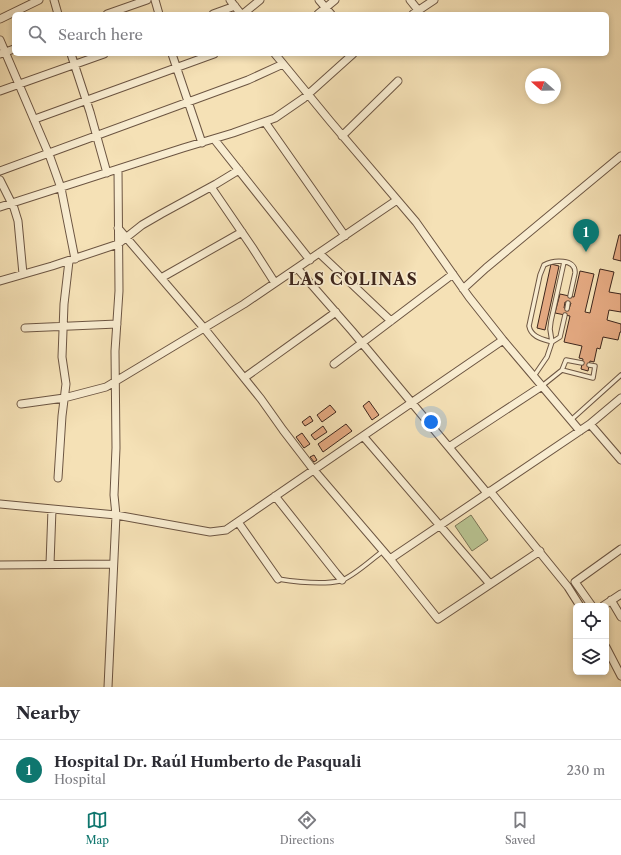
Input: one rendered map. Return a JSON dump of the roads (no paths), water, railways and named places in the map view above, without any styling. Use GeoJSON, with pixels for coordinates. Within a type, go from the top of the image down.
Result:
{"type":"FeatureCollection","features":[{"type":"Feature","properties":{"kind":"street"},"geometry":{"type":"LineString","coordinates":[[14,12],[39,0]]}},
{"type":"Feature","properties":{"kind":"street"},"geometry":{"type":"LineString","coordinates":[[54,0],[57,12]]}},
{"type":"Feature","properties":{"kind":"street"},"geometry":{"type":"LineString","coordinates":[[113,12],[147,0]]}},
{"type":"Feature","properties":{"kind":"street"},"geometry":{"type":"LineString","coordinates":[[155,0],[158,12]]}},
{"type":"Feature","properties":{"kind":"street"},"geometry":{"type":"LineString","coordinates":[[230,0],[240,12]]}},
{"type":"Feature","properties":{"kind":"street"},"geometry":{"type":"LineString","coordinates":[[245,12],[260,0]]}},
{"type":"Feature","properties":{"kind":"street"},"geometry":{"type":"LineString","coordinates":[[319,0],[329,12]]}},
{"type":"Feature","properties":{"kind":"street"},"geometry":{"type":"LineString","coordinates":[[321,12],[335,0]]}},
{"type":"Feature","properties":{"kind":"street"},"geometry":{"type":"LineString","coordinates":[[410,0],[416,12],[434,0]]}},
{"type":"Feature","properties":{"kind":"street"},"geometry":{"type":"LineString","coordinates":[[218,12],[235,6]]}},
{"type":"Feature","properties":{"kind":"street"},"geometry":{"type":"LineString","coordinates":[[0,19],[12,13]]}},
{"type":"Feature","properties":{"kind":"street"},"geometry":{"type":"LineString","coordinates":[[0,40],[3,53],[35,119],[61,188],[72,260],[64,304],[62,357],[66,384],[62,416],[58,478]]}},
{"type":"Feature","properties":{"kind":"street"},"geometry":{"type":"LineString","coordinates":[[72,56],[108,173]]}},
{"type":"Feature","properties":{"kind":"street"},"geometry":{"type":"LineString","coordinates":[[0,91],[98,56]]}},
{"type":"Feature","properties":{"kind":"street"},"geometry":{"type":"LineString","coordinates":[[173,56],[202,143]]}},
{"type":"Feature","properties":{"kind":"street"},"geometry":{"type":"LineString","coordinates":[[35,119],[209,56]]}},
{"type":"Feature","properties":{"kind":"street"},"geometry":{"type":"LineString","coordinates":[[277,56],[342,136],[416,222],[463,289],[503,340],[580,431]]}},
{"type":"Feature","properties":{"kind":"street"},"geometry":{"type":"LineString","coordinates":[[0,207],[265,122],[288,111],[351,56]]}},
{"type":"Feature","properties":{"kind":"street"},"geometry":{"type":"LineString","coordinates":[[0,171],[248,80],[283,64]]}},
{"type":"Feature","properties":{"kind":"street"},"geometry":{"type":"LineString","coordinates":[[342,136],[398,82]]}},
{"type":"Feature","properties":{"kind":"street"},"geometry":{"type":"LineString","coordinates":[[265,122],[344,236]]}},
{"type":"Feature","properties":{"kind":"street"},"geometry":{"type":"LineString","coordinates":[[214,139],[310,260]]}},
{"type":"Feature","properties":{"kind":"street"},"geometry":{"type":"LineString","coordinates":[[463,289],[486,268],[621,156]]}},
{"type":"Feature","properties":{"kind":"street"},"geometry":{"type":"LineString","coordinates":[[108,687],[116,515],[114,495],[116,448],[115,351],[119,290],[118,169]]}},
{"type":"Feature","properties":{"kind":"street"},"geometry":{"type":"LineString","coordinates":[[0,281],[72,260],[118,244],[161,214],[239,170]]}},
{"type":"Feature","properties":{"kind":"street"},"geometry":{"type":"LineString","coordinates":[[0,180],[18,221],[23,274]]}},
{"type":"Feature","properties":{"kind":"street"},"geometry":{"type":"LineString","coordinates":[[211,187],[275,283]]}},
{"type":"Feature","properties":{"kind":"street"},"geometry":{"type":"LineString","coordinates":[[21,404],[64,398],[98,389],[115,382],[244,304],[397,200]]}},
{"type":"Feature","properties":{"kind":"street"},"geometry":{"type":"LineString","coordinates":[[118,228],[204,328],[314,469],[390,559],[438,619],[540,551]]}},
{"type":"Feature","properties":{"kind":"street"},"geometry":{"type":"LineString","coordinates":[[161,278],[242,232]]}},
{"type":"Feature","properties":{"kind":"street"},"geometry":{"type":"LineString","coordinates":[[319,253],[391,321]]}},
{"type":"Feature","properties":{"kind":"street"},"geometry":{"type":"LineString","coordinates":[[297,268],[336,312],[449,447],[540,551],[568,587],[578,603]]}},
{"type":"Feature","properties":{"kind":"street"},"geometry":{"type":"LineString","coordinates":[[334,364],[453,274]]}},
{"type":"Feature","properties":{"kind":"street"},"geometry":{"type":"LineString","coordinates":[[244,378],[336,312]]}},
{"type":"Feature","properties":{"kind":"street"},"geometry":{"type":"LineString","coordinates":[[25,328],[117,324]]}},
{"type":"Feature","properties":{"kind":"street"},"geometry":{"type":"LineString","coordinates":[[0,504],[116,515],[210,532],[226,530],[503,340]]}},
{"type":"Feature","properties":{"kind":"street"},"geometry":{"type":"LineString","coordinates":[[449,447],[542,386]]}},
{"type":"Feature","properties":{"kind":"street"},"geometry":{"type":"LineString","coordinates":[[390,559],[580,431],[621,398]]}},
{"type":"Feature","properties":{"kind":"street"},"geometry":{"type":"LineString","coordinates":[[590,424],[621,460]]}},
{"type":"Feature","properties":{"kind":"street"},"geometry":{"type":"LineString","coordinates":[[362,436],[490,584]]}},
{"type":"Feature","properties":{"kind":"street"},"geometry":{"type":"LineString","coordinates":[[275,496],[342,580]]}},
{"type":"Feature","properties":{"kind":"street"},"geometry":{"type":"LineString","coordinates":[[50,564],[52,509]]}},
{"type":"Feature","properties":{"kind":"street"},"geometry":{"type":"LineString","coordinates":[[238,522],[278,579]]}},
{"type":"Feature","properties":{"kind":"street"},"geometry":{"type":"LineString","coordinates":[[590,603],[575,582],[621,549]]}},
{"type":"Feature","properties":{"kind":"street"},"geometry":{"type":"LineString","coordinates":[[0,565],[114,564]]}},
{"type":"Feature","properties":{"kind":"street"},"geometry":{"type":"LineString","coordinates":[[607,603],[621,594]]}},
{"type":"Feature","properties":{"kind":"street"},"geometry":{"type":"LineString","coordinates":[[611,600],[621,617]]}},
{"type":"Feature","properties":{"kind":"street"},"geometry":{"type":"LineString","coordinates":[[609,653],[621,676]]}},
{"type":"Feature","properties":{"kind":"lane"},"geometry":{"type":"LineString","coordinates":[[552,342],[536,336],[532,333],[529,326],[544,265],[549,262],[560,260],[570,264],[575,269],[570,296]]}},
{"type":"Feature","properties":{"kind":"lane"},"geometry":{"type":"LineString","coordinates":[[534,377],[545,363],[552,342],[550,330],[551,321],[564,262]]}},
{"type":"Feature","properties":{"kind":"lane"},"geometry":{"type":"LineString","coordinates":[[567,309],[568,303]]}},
{"type":"Feature","properties":{"kind":"lane"},"geometry":{"type":"LineString","coordinates":[[552,342],[560,337],[565,316]]}},
{"type":"Feature","properties":{"kind":"lane"},"geometry":{"type":"LineString","coordinates":[[542,386],[562,370],[566,360],[582,363]]}},
{"type":"Feature","properties":{"kind":"lane"},"geometry":{"type":"LineString","coordinates":[[562,370],[593,378],[595,366],[589,365]]}},
{"type":"Feature","properties":{"kind":"lane"},"geometry":{"type":"LineString","coordinates":[[571,420],[621,375]]}},
{"type":"Feature","properties":{"kind":"lane"},"geometry":{"type":"LineString","coordinates":[[278,579],[316,583],[342,580],[383,551]]}},
{"type":"Feature","properties":{"kind":"place","name":"Hospital Dr. Raúl Humberto de Pasquali"},"geometry":{"type":"Point","coordinates":[586,252]}},
{"type":"Feature","properties":{"kind":"district","name":"LAS COLINAS"},"geometry":{"type":"Point","coordinates":[353,279]}}]}
